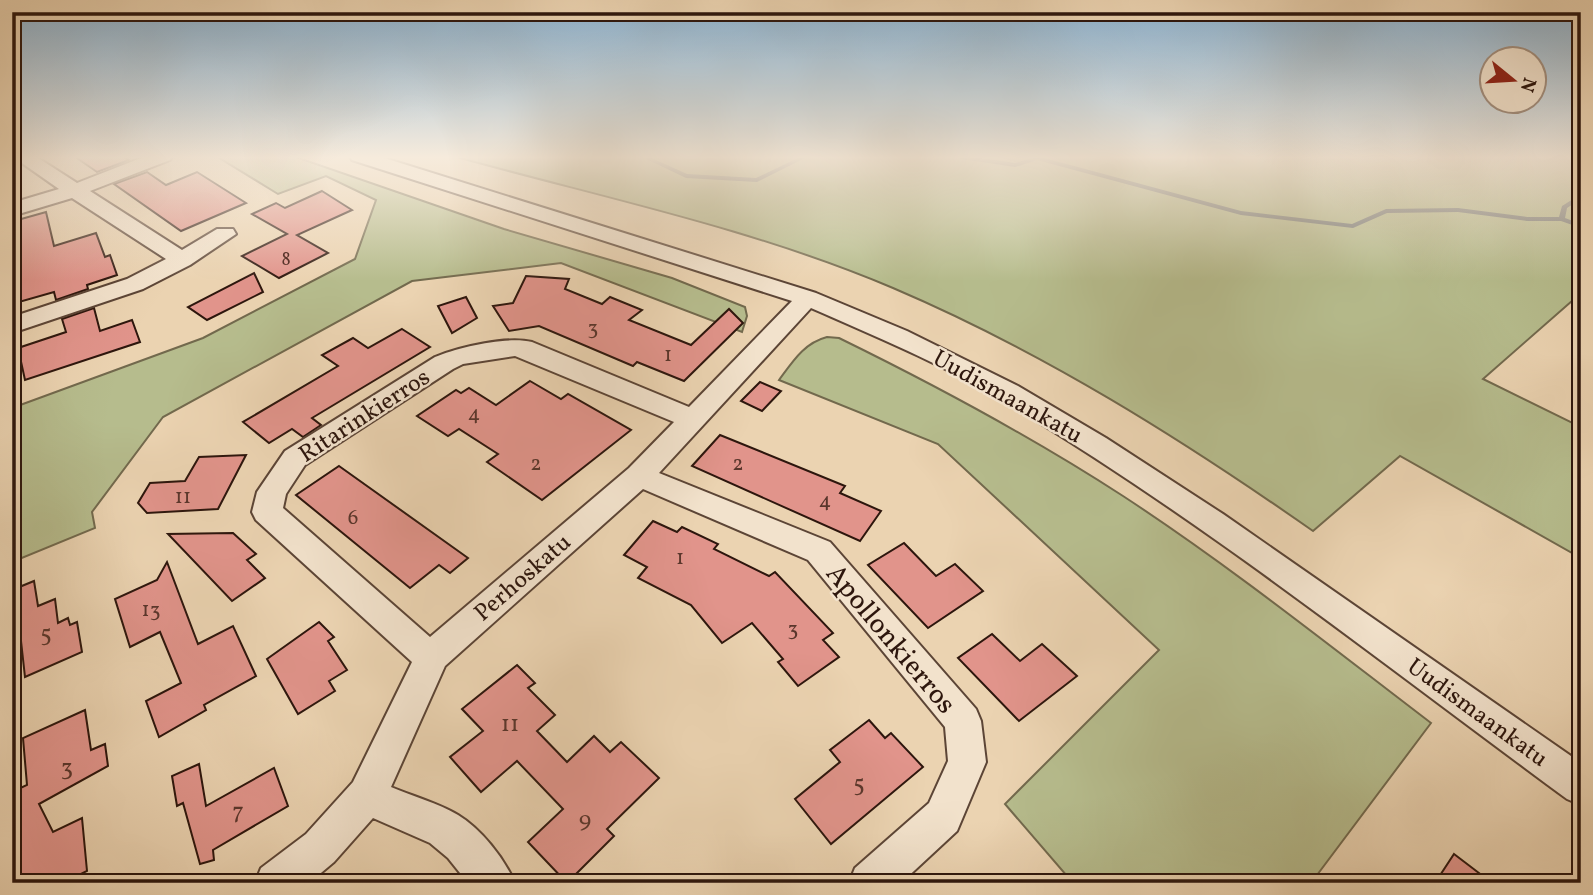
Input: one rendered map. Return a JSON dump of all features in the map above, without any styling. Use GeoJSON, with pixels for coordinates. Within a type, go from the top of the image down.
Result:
{"type":"FeatureCollection","features":[{"type":"Feature","properties":{"kind":"street"},"geometry":{"type":"LineString","coordinates":[[12,210],[51,198]]}},
{"type":"Feature","properties":{"kind":"street"},"geometry":{"type":"LineString","coordinates":[[88,198],[182,260]]}},
{"type":"Feature","properties":{"kind":"street","name":"Uudismaankatu"},"geometry":{"type":"LineString","coordinates":[[491,198],[808,298],[898,337],[997,386],[1096,445],[1223,530],[1581,786]]}},
{"type":"Feature","properties":{"kind":"street"},"geometry":{"type":"LineString","coordinates":[[12,325],[135,284],[225,234]]}},
{"type":"Feature","properties":{"kind":"street","name":"Perhoskatu"},"geometry":{"type":"LineString","coordinates":[[276,883],[320,848],[367,796],[432,656],[639,476],[808,298]]}},
{"type":"Feature","properties":{"kind":"street","name":"Ritarinkierros"},"geometry":{"type":"LineString","coordinates":[[432,656],[416,646],[267,512],[272,492],[295,458],[444,363],[458,356],[515,348],[523,348],[694,420]]}},
{"type":"Feature","properties":{"kind":"street","name":"Apollonkierros"},"geometry":{"type":"LineString","coordinates":[[639,476],[818,551],[963,721],[967,762],[943,817],[870,883]]}},
{"type":"Feature","properties":{"kind":"street"},"geometry":{"type":"LineString","coordinates":[[367,796],[444,829],[462,844],[494,883]]}},
{"type":"Feature","properties":{"kind":"green space"},"geometry":{"type":"Polygon","coordinates":[[[371,198],[414,198],[504,229],[672,278],[745,307],[747,316],[742,332],[561,263],[412,281],[163,417],[92,512],[95,528],[12,562],[12,408],[203,338],[355,259],[376,200],[371,198]]]}},
{"type":"Feature","properties":{"kind":"green space"},"geometry":{"type":"Polygon","coordinates":[[[610,198],[1581,198],[1581,293],[1483,379],[1581,427],[1581,558],[1400,456],[1313,531],[1161,430],[1057,368],[949,313],[840,267],[675,215],[610,198]]]}},
{"type":"Feature","properties":{"kind":"green space"},"geometry":{"type":"Polygon","coordinates":[[[827,337],[839,338],[948,394],[1054,453],[1123,496],[1241,578],[1431,723],[1311,883],[1073,883],[1005,804],[1159,650],[938,444],[779,380],[805,348],[827,337]]]}},
{"type":"Feature","properties":{"kind":"building"},"geometry":{"type":"Polygon","coordinates":[[[134,198],[238,198],[246,203],[181,231],[134,198]]]}},
{"type":"Feature","properties":{"kind":"building"},"geometry":{"type":"Polygon","coordinates":[[[307,198],[333,198],[352,210],[297,235],[328,253],[279,278],[242,256],[287,234],[252,214],[276,203],[285,208],[307,198]]]}},
{"type":"Feature","properties":{"kind":"building"},"geometry":{"type":"Polygon","coordinates":[[[46,212],[54,246],[96,233],[105,257],[110,255],[117,275],[87,285],[88,289],[56,300],[54,292],[12,304],[12,234],[16,233],[14,221],[46,212]]]}},
{"type":"Feature","properties":{"kind":"building"},"geometry":{"type":"Polygon","coordinates":[[[254,273],[263,292],[207,320],[188,307],[254,273]]]}},
{"type":"Feature","properties":{"kind":"building"},"geometry":{"type":"Polygon","coordinates":[[[526,276],[569,279],[565,289],[602,304],[610,297],[642,310],[629,320],[691,345],[729,309],[743,323],[684,381],[637,362],[633,366],[539,326],[509,331],[493,306],[513,303],[526,276]]]}},
{"type":"Feature","properties":{"kind":"building"},"geometry":{"type":"Polygon","coordinates":[[[466,297],[477,318],[452,333],[438,306],[466,297]]]}},
{"type":"Feature","properties":{"kind":"building"},"geometry":{"type":"Polygon","coordinates":[[[94,308],[100,331],[132,320],[140,342],[25,380],[18,348],[66,332],[62,319],[94,308]]]}},
{"type":"Feature","properties":{"kind":"building"},"geometry":{"type":"Polygon","coordinates":[[[402,329],[430,347],[312,418],[321,425],[303,437],[292,429],[269,443],[243,422],[338,366],[322,355],[353,338],[368,348],[402,329]]]}},
{"type":"Feature","properties":{"kind":"building"},"geometry":{"type":"Polygon","coordinates":[[[530,381],[561,399],[568,394],[631,430],[542,500],[487,462],[498,454],[459,429],[448,436],[417,416],[456,390],[461,393],[469,388],[496,405],[530,381]]]}},
{"type":"Feature","properties":{"kind":"building"},"geometry":{"type":"Polygon","coordinates":[[[760,382],[781,391],[762,411],[741,401],[760,382]]]}},
{"type":"Feature","properties":{"kind":"building"},"geometry":{"type":"Polygon","coordinates":[[[720,435],[845,486],[840,493],[881,511],[860,541],[692,466],[720,435]]]}},
{"type":"Feature","properties":{"kind":"building"},"geometry":{"type":"Polygon","coordinates":[[[246,455],[218,509],[147,513],[138,503],[150,483],[185,481],[199,457],[246,455]]]}},
{"type":"Feature","properties":{"kind":"building"},"geometry":{"type":"Polygon","coordinates":[[[339,466],[468,558],[450,573],[439,565],[410,588],[296,495],[339,466]]]}},
{"type":"Feature","properties":{"kind":"building"},"geometry":{"type":"Polygon","coordinates":[[[653,521],[677,532],[682,527],[718,544],[714,549],[769,576],[775,572],[833,633],[823,640],[839,657],[798,686],[778,662],[783,659],[752,623],[722,643],[691,605],[638,578],[647,567],[624,555],[653,521]]]}},
{"type":"Feature","properties":{"kind":"building"},"geometry":{"type":"Polygon","coordinates":[[[233,533],[256,554],[247,560],[265,578],[232,601],[168,534],[233,533]]]}},
{"type":"Feature","properties":{"kind":"building"},"geometry":{"type":"Polygon","coordinates":[[[904,543],[936,576],[955,564],[983,591],[928,628],[868,565],[904,543]]]}},
{"type":"Feature","properties":{"kind":"building"},"geometry":{"type":"Polygon","coordinates":[[[167,562],[198,644],[233,626],[256,676],[204,705],[206,710],[159,737],[146,701],[181,683],[160,632],[130,647],[115,599],[157,580],[167,562]]]}},
{"type":"Feature","properties":{"kind":"building"},"geometry":{"type":"Polygon","coordinates":[[[34,581],[38,606],[55,599],[58,623],[68,618],[70,625],[77,622],[82,652],[25,677],[21,641],[12,645],[12,590],[34,581]]]}},
{"type":"Feature","properties":{"kind":"building"},"geometry":{"type":"Polygon","coordinates":[[[319,622],[334,637],[328,641],[347,670],[329,681],[335,691],[298,714],[267,659],[319,622]]]}},
{"type":"Feature","properties":{"kind":"building"},"geometry":{"type":"Polygon","coordinates":[[[992,634],[1020,661],[1042,644],[1077,676],[1019,721],[958,658],[992,634]]]}},
{"type":"Feature","properties":{"kind":"building"},"geometry":{"type":"Polygon","coordinates":[[[517,665],[535,683],[528,688],[555,715],[537,731],[567,762],[594,736],[610,752],[621,742],[659,778],[607,829],[614,836],[567,883],[528,842],[563,809],[517,761],[481,792],[450,757],[483,731],[462,709],[517,665]]]}},
{"type":"Feature","properties":{"kind":"building"},"geometry":{"type":"Polygon","coordinates":[[[85,710],[91,750],[105,744],[108,766],[39,804],[53,832],[82,818],[87,871],[63,883],[12,883],[12,792],[27,785],[23,738],[85,710]]]}},
{"type":"Feature","properties":{"kind":"building"},"geometry":{"type":"Polygon","coordinates":[[[869,720],[885,738],[891,733],[923,767],[831,844],[795,799],[840,762],[830,750],[869,720]]]}},
{"type":"Feature","properties":{"kind":"building"},"geometry":{"type":"Polygon","coordinates":[[[199,764],[206,806],[274,768],[288,806],[213,850],[214,860],[200,864],[183,803],[177,806],[172,776],[199,764]]]}},
{"type":"Feature","properties":{"kind":"building"},"geometry":{"type":"Polygon","coordinates":[[[1454,854],[1492,883],[1435,883],[1454,854]]]}},
{"type":"Feature","properties":{"kind":"waterway"},"geometry":{"type":"LineString","coordinates":[[1184,198],[1241,213],[1353,226],[1386,211],[1458,210],[1527,219],[1562,219]]}},
{"type":"Feature","properties":{"kind":"waterway"},"geometry":{"type":"LineString","coordinates":[[1562,219],[1564,207],[1578,198]]}},
{"type":"Feature","properties":{"kind":"waterway"},"geometry":{"type":"LineString","coordinates":[[1562,219],[1581,226]]}}]}
